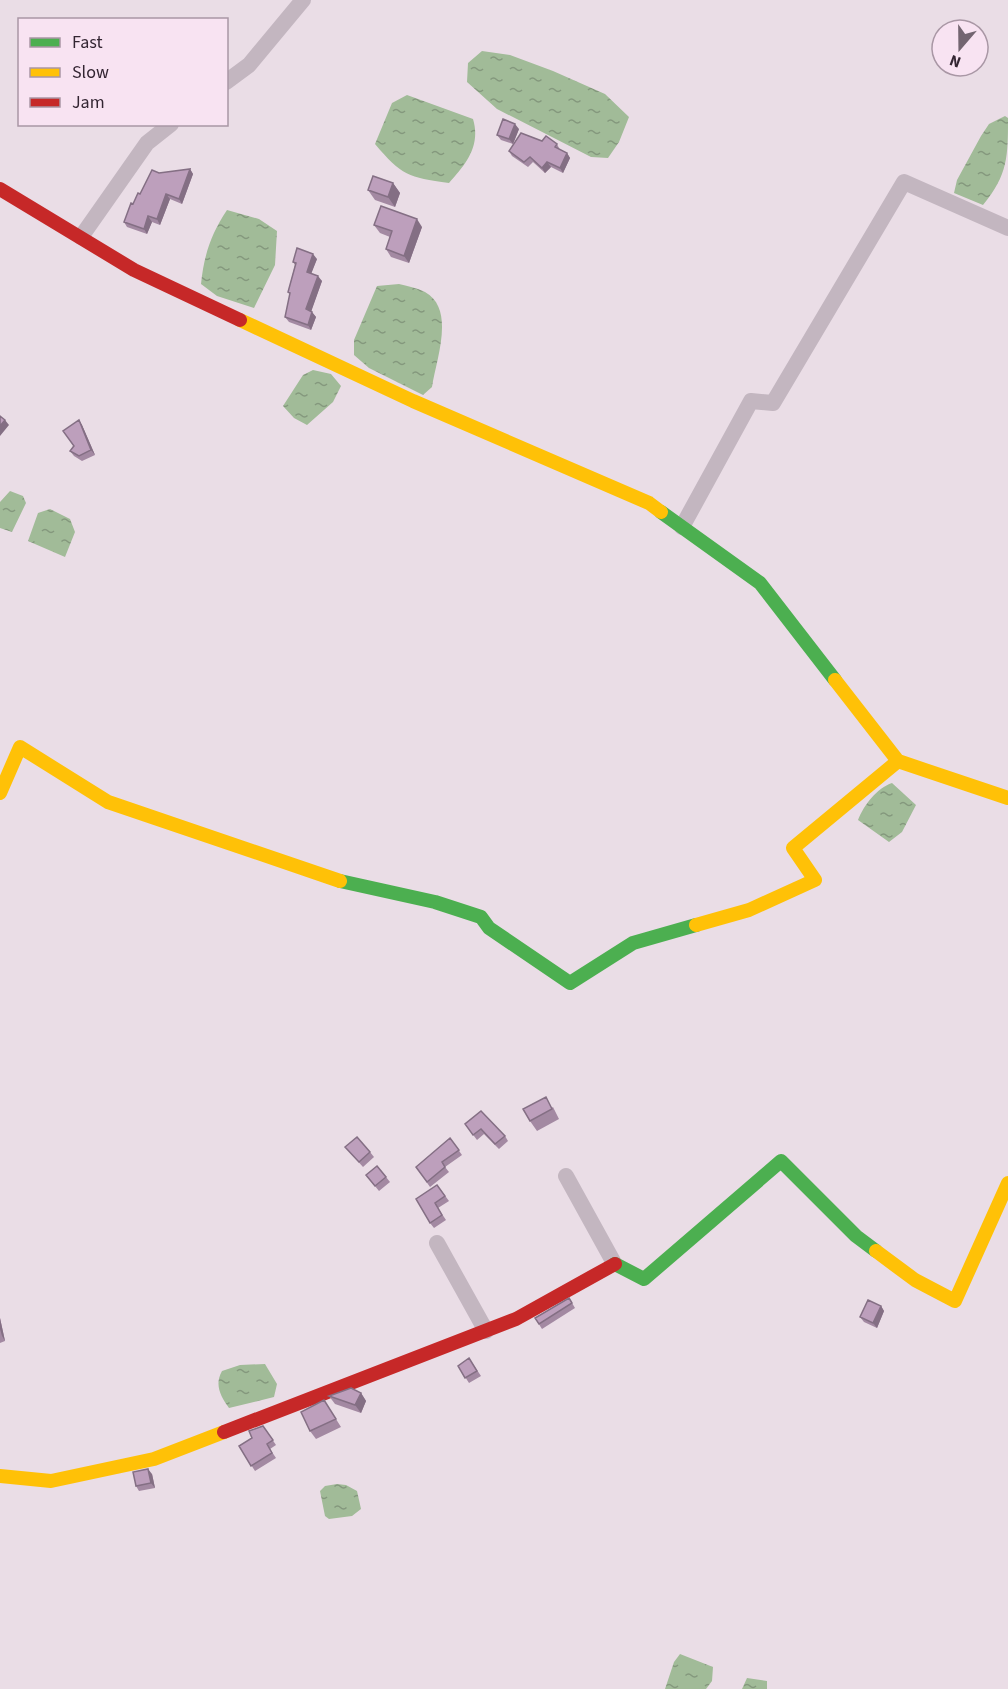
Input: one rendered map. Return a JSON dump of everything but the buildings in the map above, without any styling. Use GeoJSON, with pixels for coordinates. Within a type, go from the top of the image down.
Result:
{"type":"FeatureCollection","features":[{"type":"Feature","properties":{"kind":"street"},"geometry":{"type":"LineString","coordinates":[[228,81],[249,65],[303,0]]}},
{"type":"Feature","properties":{"kind":"street"},"geometry":{"type":"LineString","coordinates":[[81,237],[147,143],[168,126]]}},
{"type":"Feature","properties":{"kind":"street"},"geometry":{"type":"LineString","coordinates":[[682,528],[751,401],[773,403],[904,182],[1008,228]]}},
{"type":"Feature","properties":{"kind":"street"},"geometry":{"type":"LineString","coordinates":[[0,189],[134,270],[413,401],[648,503],[760,583],[898,761],[1008,798]]}},
{"type":"Feature","properties":{"kind":"street"},"geometry":{"type":"LineString","coordinates":[[0,793],[20,747],[108,802],[130,811],[330,879],[435,902],[481,917],[489,928],[570,983],[633,943],[749,910],[815,880],[793,848],[898,761]]}},
{"type":"Feature","properties":{"kind":"street"},"geometry":{"type":"LineString","coordinates":[[567,1176],[614,1263],[644,1279],[781,1161],[856,1236],[915,1280],[955,1301],[1008,1184]]}},
{"type":"Feature","properties":{"kind":"street"},"geometry":{"type":"LineString","coordinates":[[437,1243],[486,1331]]}},
{"type":"Feature","properties":{"kind":"street"},"geometry":{"type":"LineString","coordinates":[[0,1476],[51,1481],[154,1459],[516,1319],[614,1263]]}},
{"type":"Feature","properties":{"kind":"water"},"geometry":{"type":"Polygon","coordinates":[[[482,51],[510,55],[605,94],[629,117],[619,142],[608,158],[591,157],[497,109],[467,82],[468,63],[482,51]]]}},
{"type":"Feature","properties":{"kind":"water"},"geometry":{"type":"Polygon","coordinates":[[[407,95],[473,119],[475,138],[470,154],[449,183],[424,179],[399,169],[375,144],[392,103],[407,95]]]}},
{"type":"Feature","properties":{"kind":"water"},"geometry":{"type":"Polygon","coordinates":[[[1005,116],[1008,118],[1007,154],[1002,174],[991,194],[983,205],[954,193],[957,180],[981,136],[989,124],[1005,116]]]}},
{"type":"Feature","properties":{"kind":"water"},"geometry":{"type":"Polygon","coordinates":[[[227,210],[259,219],[277,231],[275,265],[254,308],[217,296],[201,284],[209,245],[227,210]]]}},
{"type":"Feature","properties":{"kind":"water"},"geometry":{"type":"Polygon","coordinates":[[[399,284],[425,292],[440,310],[442,336],[440,350],[432,387],[423,395],[369,368],[354,355],[354,340],[377,286],[399,284]]]}},
{"type":"Feature","properties":{"kind":"water"},"geometry":{"type":"Polygon","coordinates":[[[313,370],[331,374],[341,386],[333,402],[307,425],[294,418],[283,406],[303,375],[313,370]]]}},
{"type":"Feature","properties":{"kind":"water"},"geometry":{"type":"Polygon","coordinates":[[[10,491],[23,496],[26,503],[12,532],[0,528],[0,502],[10,491]]]}},
{"type":"Feature","properties":{"kind":"water"},"geometry":{"type":"Polygon","coordinates":[[[50,509],[70,519],[75,532],[65,557],[28,541],[38,513],[50,509]]]}},
{"type":"Feature","properties":{"kind":"water"},"geometry":{"type":"Polygon","coordinates":[[[892,783],[916,805],[902,832],[889,842],[858,820],[872,798],[886,785],[892,783]]]}},
{"type":"Feature","properties":{"kind":"water"},"geometry":{"type":"Polygon","coordinates":[[[265,1364],[277,1384],[274,1397],[229,1408],[221,1395],[219,1386],[222,1371],[240,1365],[265,1364]]]}},
{"type":"Feature","properties":{"kind":"water"},"geometry":{"type":"Polygon","coordinates":[[[346,1485],[357,1491],[361,1509],[352,1516],[329,1519],[325,1516],[320,1491],[325,1486],[346,1485]]]}},
{"type":"Feature","properties":{"kind":"water"},"geometry":{"type":"Polygon","coordinates":[[[680,1654],[713,1667],[712,1681],[706,1689],[665,1689],[674,1662],[680,1654]]]}},
{"type":"Feature","properties":{"kind":"water"},"geometry":{"type":"Polygon","coordinates":[[[747,1678],[767,1681],[767,1689],[742,1689],[747,1678]]]}},
{"type":"Feature","properties":{"kind":"traffic: fast"},"geometry":{"type":"LineString","coordinates":[[661,512],[760,583],[835,680]]}},
{"type":"Feature","properties":{"kind":"traffic: fast"},"geometry":{"type":"LineString","coordinates":[[340,881],[435,902],[481,917],[489,928],[570,983],[633,943],[696,925]]}},
{"type":"Feature","properties":{"kind":"traffic: fast"},"geometry":{"type":"LineString","coordinates":[[615,1264],[644,1279],[781,1161],[856,1236],[876,1251]]}},
{"type":"Feature","properties":{"kind":"traffic: slow"},"geometry":{"type":"LineString","coordinates":[[240,320],[413,401],[649,503],[661,512]]}},
{"type":"Feature","properties":{"kind":"traffic: slow"},"geometry":{"type":"LineString","coordinates":[[835,680],[898,761],[1008,798]]}},
{"type":"Feature","properties":{"kind":"traffic: slow"},"geometry":{"type":"LineString","coordinates":[[0,793],[20,747],[108,802],[340,881]]}},
{"type":"Feature","properties":{"kind":"traffic: slow"},"geometry":{"type":"LineString","coordinates":[[696,925],[749,910],[815,880],[793,848],[898,761]]}},
{"type":"Feature","properties":{"kind":"traffic: slow"},"geometry":{"type":"LineString","coordinates":[[876,1251],[915,1280],[955,1301],[1008,1183]]}},
{"type":"Feature","properties":{"kind":"traffic: slow"},"geometry":{"type":"LineString","coordinates":[[0,1476],[51,1481],[154,1459],[224,1432]]}},
{"type":"Feature","properties":{"kind":"traffic: jam"},"geometry":{"type":"LineString","coordinates":[[0,189],[134,270],[240,320]]}},
{"type":"Feature","properties":{"kind":"traffic: jam"},"geometry":{"type":"LineString","coordinates":[[224,1432],[516,1319],[615,1264]]}}]}
